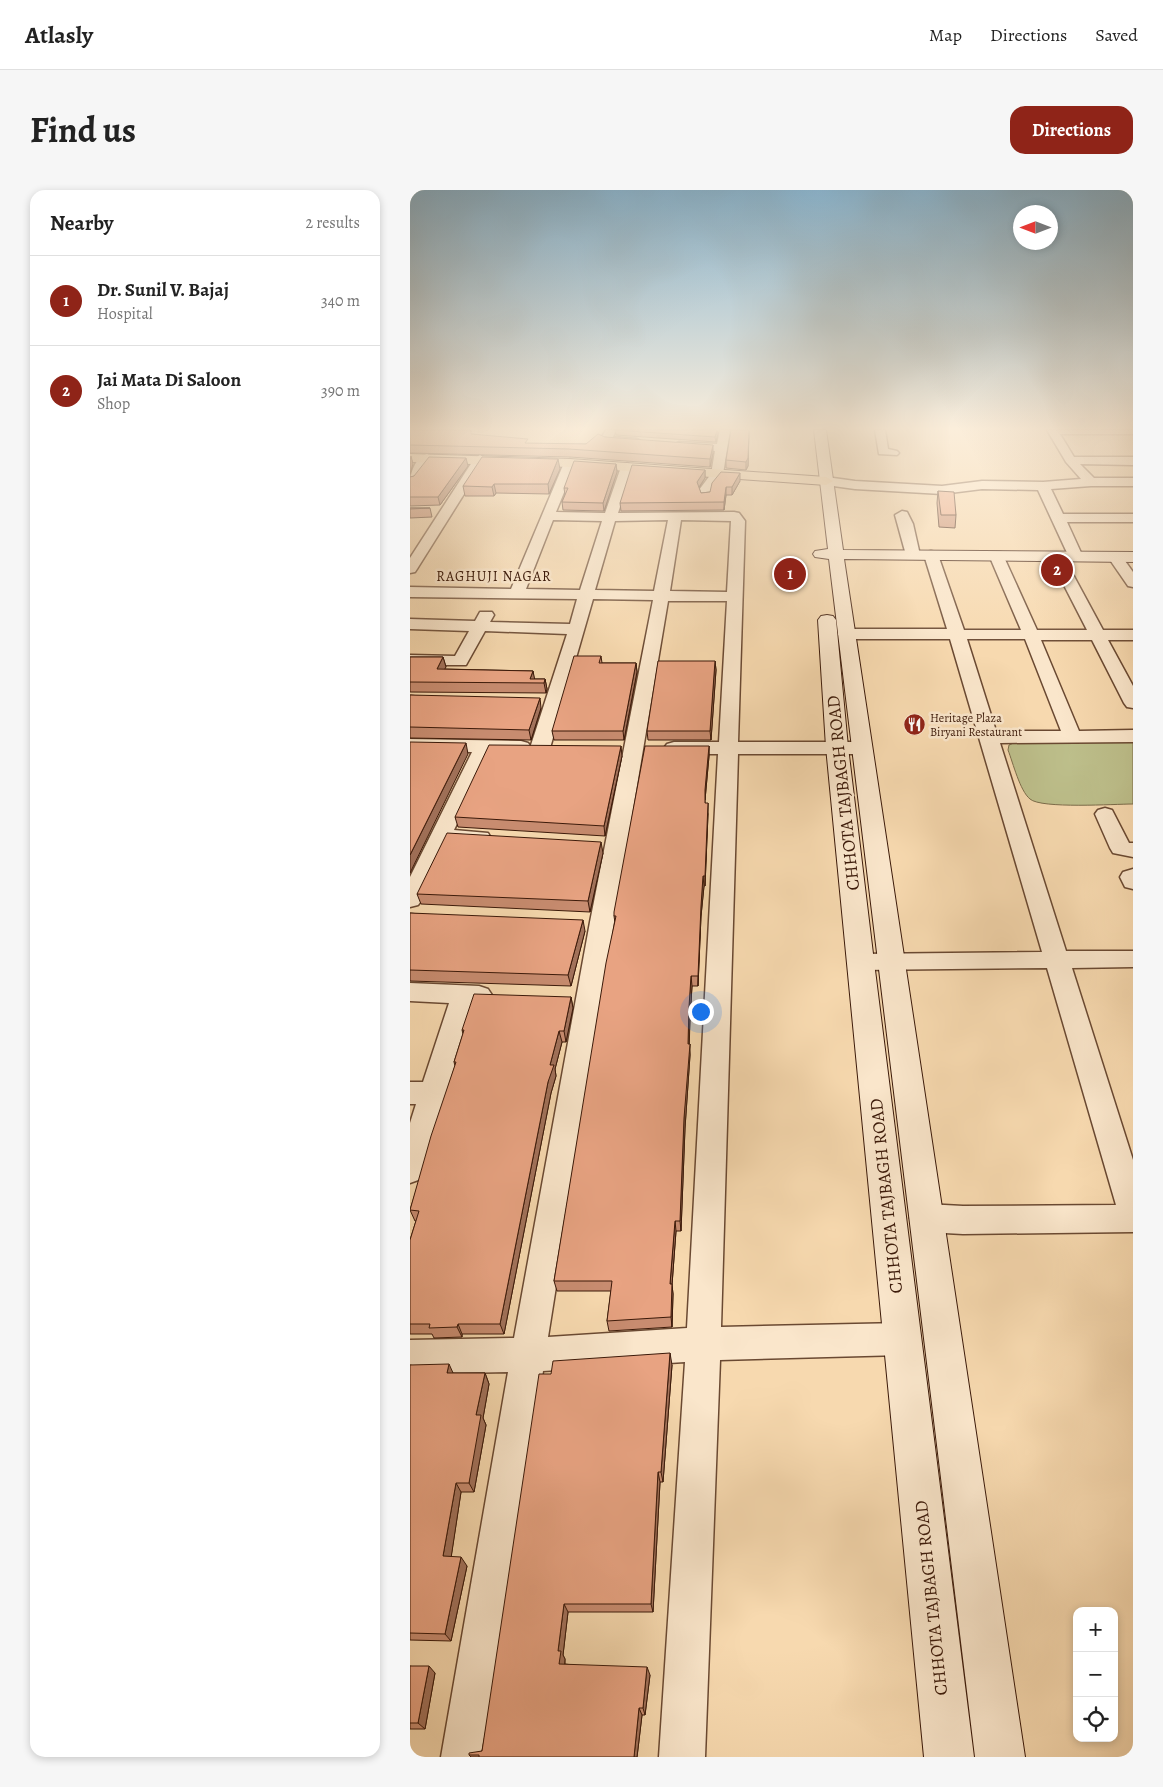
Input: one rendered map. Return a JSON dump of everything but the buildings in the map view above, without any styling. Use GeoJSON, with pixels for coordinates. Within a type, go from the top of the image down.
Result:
{"type":"FeatureCollection","features":[{"type":"Feature","properties":{"kind":"main road"},"geometry":{"type":"LineString","coordinates":[[821,503],[828,554],[822,571]]}},
{"type":"Feature","properties":{"kind":"main road"},"geometry":{"type":"LineString","coordinates":[[828,554],[1133,557]]}},
{"type":"Feature","properties":{"kind":"main road","name":"CHHOTA TAJBAGH ROAD"},"geometry":{"type":"LineString","coordinates":[[828,554],[837,634],[837,747],[875,962],[902,1339],[949,1757]]}},
{"type":"Feature","properties":{"kind":"main road"},"geometry":{"type":"LineString","coordinates":[[826,607],[837,634],[861,748],[875,962],[926,1218],[1000,1757]]}},
{"type":"Feature","properties":{"kind":"street"},"geometry":{"type":"LineString","coordinates":[[410,569],[451,503]]}},
{"type":"Feature","properties":{"kind":"street"},"geometry":{"type":"LineString","coordinates":[[516,594],[554,503]]}},
{"type":"Feature","properties":{"kind":"street"},"geometry":{"type":"LineString","coordinates":[[410,745],[550,748],[555,702],[615,503]]}},
{"type":"Feature","properties":{"kind":"street"},"geometry":{"type":"LineString","coordinates":[[1052,503],[1076,556]]}},
{"type":"Feature","properties":{"kind":"street"},"geometry":{"type":"LineString","coordinates":[[549,516],[675,516],[705,504],[738,518],[703,1344],[682,1757]]}},
{"type":"Feature","properties":{"kind":"street"},"geometry":{"type":"LineString","coordinates":[[430,511],[446,511]]}},
{"type":"Feature","properties":{"kind":"street"},"geometry":{"type":"LineString","coordinates":[[902,515],[957,634],[1133,1209]]}},
{"type":"Feature","properties":{"kind":"street"},"geometry":{"type":"LineString","coordinates":[[464,1757],[528,1355],[579,997],[592,921],[617,845],[625,748],[661,596],[675,516]]}},
{"type":"Feature","properties":{"kind":"street"},"geometry":{"type":"LineString","coordinates":[[1058,518],[1133,518]]}},
{"type":"Feature","properties":{"kind":"street"},"geometry":{"type":"LineString","coordinates":[[996,555],[1031,634],[1072,736]]}},
{"type":"Feature","properties":{"kind":"street"},"geometry":{"type":"LineString","coordinates":[[1056,556],[1133,703]]}},
{"type":"Feature","properties":{"kind":"street"},"geometry":{"type":"LineString","coordinates":[[1115,557],[1133,583]]}},
{"type":"Feature","properties":{"kind":"street"},"geometry":{"type":"LineString","coordinates":[[410,592],[734,596]]}},
{"type":"Feature","properties":{"kind":"street"},"geometry":{"type":"LineString","coordinates":[[410,660],[457,669],[497,594]]}},
{"type":"Feature","properties":{"kind":"street"},"geometry":{"type":"LineString","coordinates":[[410,624],[576,629]]}},
{"type":"Feature","properties":{"kind":"street"},"geometry":{"type":"LineString","coordinates":[[837,634],[1133,634]]}},
{"type":"Feature","properties":{"kind":"street"},"geometry":{"type":"LineString","coordinates":[[536,701],[555,702]]}},
{"type":"Feature","properties":{"kind":"street"},"geometry":{"type":"LineString","coordinates":[[989,737],[1133,736]]}},
{"type":"Feature","properties":{"kind":"street"},"geometry":{"type":"LineString","coordinates":[[410,900],[484,746]]}},
{"type":"Feature","properties":{"kind":"street"},"geometry":{"type":"LineString","coordinates":[[625,748],[861,748]]}},
{"type":"Feature","properties":{"kind":"street"},"geometry":{"type":"LineString","coordinates":[[1104,814],[1121,848],[1133,850]]}},
{"type":"Feature","properties":{"kind":"street"},"geometry":{"type":"LineString","coordinates":[[441,835],[500,839]]}},
{"type":"Feature","properties":{"kind":"street"},"geometry":{"type":"LineString","coordinates":[[593,844],[617,845]]}},
{"type":"Feature","properties":{"kind":"street"},"geometry":{"type":"LineString","coordinates":[[1133,876],[1131,877],[1133,882]]}},
{"type":"Feature","properties":{"kind":"street"},"geometry":{"type":"LineString","coordinates":[[875,962],[1133,959]]}},
{"type":"Feature","properties":{"kind":"street"},"geometry":{"type":"LineString","coordinates":[[410,992],[502,995]]}},
{"type":"Feature","properties":{"kind":"street"},"geometry":{"type":"LineString","coordinates":[[410,1170],[422,1093],[464,995]]}},
{"type":"Feature","properties":{"kind":"street"},"geometry":{"type":"LineString","coordinates":[[926,1218],[963,1220],[1133,1218]]}},
{"type":"Feature","properties":{"kind":"street"},"geometry":{"type":"LineString","coordinates":[[410,1357],[528,1355],[703,1344],[902,1339]]}},
{"type":"Feature","properties":{"kind":"green space"},"geometry":{"type":"Polygon","coordinates":[[[1133,741],[1133,804],[1063,805],[1037,802],[1030,799],[1023,790],[1008,750],[1009,745],[1016,742],[1133,741]]]}},
{"type":"Feature","properties":{"kind":"place","name":"Jai Mata Di Saloon"},"geometry":{"type":"Point","coordinates":[1057,570]}},
{"type":"Feature","properties":{"kind":"place","name":"Dr. Sunil V. Bajaj"},"geometry":{"type":"Point","coordinates":[790,574]}},
{"type":"Feature","properties":{"kind":"place","name":"Heritage Plaza Biryani Restaurant"},"geometry":{"type":"Point","coordinates":[914,725]}},
{"type":"Feature","properties":{"kind":"district","name":"RAGHUJI NAGAR"},"geometry":{"type":"Point","coordinates":[494,576]}}]}
